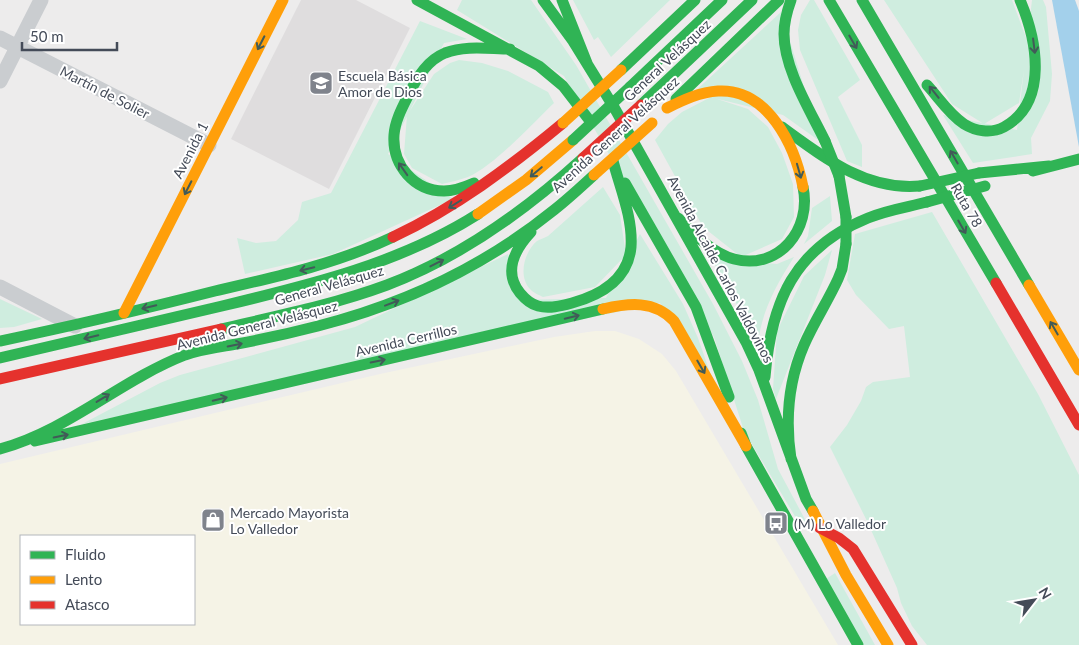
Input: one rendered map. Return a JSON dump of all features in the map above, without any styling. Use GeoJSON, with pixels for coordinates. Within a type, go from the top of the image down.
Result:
{"type":"FeatureCollection","features":[{"type":"Feature","properties":{"kind":"main road","name":"Avenida 1"},"geometry":{"type":"LineString","coordinates":[[124,313],[283,0]]}},
{"type":"Feature","properties":{"kind":"main road"},"geometry":{"type":"LineString","coordinates":[[417,0],[539,66],[563,86],[588,118],[696,307],[746,446],[858,645]]}},
{"type":"Feature","properties":{"kind":"main road","name":"Avenida Alcalde Carlos Valdovinos"},"geometry":{"type":"LineString","coordinates":[[543,0],[587,63],[678,218],[746,342],[806,499],[820,528],[886,645]]}},
{"type":"Feature","properties":{"kind":"main road"},"geometry":{"type":"LineString","coordinates":[[562,0],[587,63]]}},
{"type":"Feature","properties":{"kind":"main road"},"geometry":{"type":"LineString","coordinates":[[648,45],[678,0]]}},
{"type":"Feature","properties":{"kind":"main road"},"geometry":{"type":"LineString","coordinates":[[0,341],[75,326],[309,268],[366,249],[404,232],[445,210],[524,156],[563,123],[695,0]]}},
{"type":"Feature","properties":{"kind":"main road","name":"General Velásquez"},"geometry":{"type":"LineString","coordinates":[[0,358],[309,286],[365,268],[433,239],[500,200],[526,180],[573,140],[722,0]]}},
{"type":"Feature","properties":{"kind":"main road","name":"General Velásquez"},"geometry":{"type":"LineString","coordinates":[[0,379],[319,307],[380,288],[438,262],[492,232],[540,197],[752,0]]}},
{"type":"Feature","properties":{"kind":"main road","name":"Avenida General Velásquez"},"geometry":{"type":"LineString","coordinates":[[14,446],[76,414],[137,378],[187,354],[337,321],[387,305],[460,271],[549,214],[652,123],[779,0]]}},
{"type":"Feature","properties":{"kind":"main road"},"geometry":{"type":"LineString","coordinates":[[791,0],[785,24],[785,46],[793,70],[826,142],[839,176],[846,217],[846,244],[842,269],[804,344],[792,377],[787,411],[787,430],[791,459]]}},
{"type":"Feature","properties":{"kind":"main road","name":"Ruta 78"},"geometry":{"type":"LineString","coordinates":[[829,0],[1079,425]]}},
{"type":"Feature","properties":{"kind":"main road","name":"Ruta 78"},"geometry":{"type":"LineString","coordinates":[[862,0],[1079,370]]}},
{"type":"Feature","properties":{"kind":"main road"},"geometry":{"type":"LineString","coordinates":[[882,35],[913,66],[955,118],[975,130],[990,132],[998,130],[1014,123],[1023,112],[1033,84],[1034,43],[1028,18],[1020,0]]}},
{"type":"Feature","properties":{"kind":"main road"},"geometry":{"type":"LineString","coordinates":[[510,49],[462,48],[446,53],[431,62],[420,74],[402,108],[395,130],[394,148],[399,165],[410,179],[426,188],[444,191],[472,184],[524,156]]}},
{"type":"Feature","properties":{"kind":"main road"},"geometry":{"type":"LineString","coordinates":[[667,108],[701,94],[726,90],[737,93],[765,109],[780,126],[811,148],[868,179],[890,186],[920,186],[979,173],[1049,166]]}},
{"type":"Feature","properties":{"kind":"main road"},"geometry":{"type":"LineString","coordinates":[[678,218],[706,243],[733,259],[751,262],[760,260],[786,247],[798,232],[801,224],[804,194],[798,165],[780,126]]}},
{"type":"Feature","properties":{"kind":"main road"},"geometry":{"type":"LineString","coordinates":[[764,385],[766,350],[774,314],[787,286],[806,260],[825,241],[870,217],[1078,159]]}},
{"type":"Feature","properties":{"kind":"main road"},"geometry":{"type":"LineString","coordinates":[[549,214],[524,240],[511,263],[511,277],[518,291],[532,304],[544,307],[589,298],[612,286],[627,266],[631,244],[628,219],[613,161]]}},
{"type":"Feature","properties":{"kind":"main road","name":"Avenida Cerrillos"},"geometry":{"type":"LineString","coordinates":[[0,449],[618,306],[641,304],[661,309],[674,321],[746,446]]}},
{"type":"Feature","properties":{"kind":"main road"},"geometry":{"type":"LineString","coordinates":[[131,367],[187,354]]}},
{"type":"Feature","properties":{"kind":"main road"},"geometry":{"type":"LineString","coordinates":[[820,528],[840,538],[852,549],[912,645]]}},
{"type":"Feature","properties":{"kind":"street"},"geometry":{"type":"LineString","coordinates":[[0,81],[41,0]]}},
{"type":"Feature","properties":{"kind":"street","name":"Martín de Solier"},"geometry":{"type":"LineString","coordinates":[[0,38],[209,145]]}},
{"type":"Feature","properties":{"kind":"street"},"geometry":{"type":"LineString","coordinates":[[0,287],[75,326]]}},
{"type":"Feature","properties":{"kind":"shaded area","name":"Escuela Básica Amor de Dios"},"geometry":{"type":"Polygon","coordinates":[[[301,0],[356,0],[410,28],[329,189],[231,139],[301,0]]]}},
{"type":"Feature","properties":{"kind":"shaded area"},"geometry":{"type":"Polygon","coordinates":[[[595,331],[615,331],[639,339],[662,354],[676,371],[838,645],[0,645],[0,464],[380,374],[554,337],[595,331]]]}},
{"type":"Feature","properties":{"kind":"green space"},"geometry":{"type":"Polygon","coordinates":[[[462,0],[531,0],[576,65],[713,304],[742,361],[758,400],[778,469],[808,525],[802,528],[744,431],[714,337],[564,76],[457,10],[462,0]]]}},
{"type":"Feature","properties":{"kind":"green space"},"geometry":{"type":"Polygon","coordinates":[[[573,0],[670,0],[611,57],[598,37],[594,40],[573,0]]]}},
{"type":"Feature","properties":{"kind":"green space"},"geometry":{"type":"Polygon","coordinates":[[[810,0],[814,0],[860,80],[838,97],[862,145],[862,167],[847,161],[800,50],[798,30],[801,15],[810,0]]]}},
{"type":"Feature","properties":{"kind":"green space"},"geometry":{"type":"Polygon","coordinates":[[[884,0],[1012,0],[1028,43],[1019,103],[984,124],[952,104],[884,0]]]}},
{"type":"Feature","properties":{"kind":"green space"},"geometry":{"type":"Polygon","coordinates":[[[1032,0],[1043,0],[1046,7],[1052,74],[1050,101],[1031,138],[1032,154],[973,163],[943,115],[1017,130],[1032,0]]]}},
{"type":"Feature","properties":{"kind":"green space"},"geometry":{"type":"Polygon","coordinates":[[[781,12],[821,142],[783,115],[693,93],[781,12]]]}},
{"type":"Feature","properties":{"kind":"green space"},"geometry":{"type":"Polygon","coordinates":[[[420,21],[467,39],[444,43],[388,154],[453,199],[333,254],[245,274],[237,238],[256,243],[276,241],[298,220],[302,202],[331,193],[420,21]]]}},
{"type":"Feature","properties":{"kind":"green space"},"geometry":{"type":"Polygon","coordinates":[[[459,60],[482,63],[508,71],[548,92],[554,103],[513,144],[478,172],[468,177],[442,184],[412,168],[404,154],[407,115],[434,74],[450,63],[459,60]]]}},
{"type":"Feature","properties":{"kind":"green space"},"geometry":{"type":"Polygon","coordinates":[[[711,97],[748,109],[768,127],[782,153],[793,184],[794,217],[782,239],[741,257],[703,227],[655,140],[668,124],[682,112],[711,97]]]}},
{"type":"Feature","properties":{"kind":"green space"},"geometry":{"type":"Polygon","coordinates":[[[603,187],[620,215],[626,255],[595,287],[543,297],[531,290],[524,278],[524,264],[532,246],[537,241],[548,236],[603,187]]]}},
{"type":"Feature","properties":{"kind":"green space"},"geometry":{"type":"Polygon","coordinates":[[[830,196],[832,221],[804,244],[808,236],[812,208],[830,196]]]}},
{"type":"Feature","properties":{"kind":"green space"},"geometry":{"type":"Polygon","coordinates":[[[932,212],[1038,394],[1079,475],[1079,645],[927,645],[912,626],[867,521],[830,447],[847,425],[861,401],[866,387],[873,382],[910,377],[904,326],[889,329],[856,295],[847,280],[855,234],[932,212]]]}},
{"type":"Feature","properties":{"kind":"green space"},"geometry":{"type":"Polygon","coordinates":[[[640,234],[683,304],[698,338],[714,384],[660,303],[82,424],[160,383],[180,375],[355,327],[508,254],[519,300],[606,298],[640,234]]]}},
{"type":"Feature","properties":{"kind":"green space"},"geometry":{"type":"Polygon","coordinates":[[[832,250],[825,275],[776,399],[773,389],[777,331],[804,276],[832,250]]]}},
{"type":"Feature","properties":{"kind":"green space"},"geometry":{"type":"Polygon","coordinates":[[[794,257],[771,298],[763,319],[758,343],[712,259],[777,264],[794,257]]]}},
{"type":"Feature","properties":{"kind":"green space"},"geometry":{"type":"Polygon","coordinates":[[[0,299],[42,319],[14,327],[0,328],[0,299]]]}},
{"type":"Feature","properties":{"kind":"green space"},"geometry":{"type":"Polygon","coordinates":[[[835,573],[875,645],[864,645],[826,579],[835,573]]]}},
{"type":"Feature","properties":{"kind":"water"},"geometry":{"type":"Polygon","coordinates":[[[1052,0],[1075,0],[1079,11],[1079,147],[1052,0]]]}},
{"type":"Feature","properties":{"kind":"traffic: fast"},"geometry":{"type":"LineString","coordinates":[[417,0],[539,66],[563,86],[590,121]]}},
{"type":"Feature","properties":{"kind":"traffic: fast"},"geometry":{"type":"LineString","coordinates":[[543,0],[573,41],[615,109],[746,342],[759,370],[806,499],[813,511]]}},
{"type":"Feature","properties":{"kind":"traffic: fast"},"geometry":{"type":"LineString","coordinates":[[562,0],[587,63]]}},
{"type":"Feature","properties":{"kind":"traffic: fast"},"geometry":{"type":"LineString","coordinates":[[621,70],[695,0]]}},
{"type":"Feature","properties":{"kind":"traffic: fast"},"geometry":{"type":"LineString","coordinates":[[630,87],[722,0]]}},
{"type":"Feature","properties":{"kind":"traffic: fast"},"geometry":{"type":"LineString","coordinates":[[641,105],[752,0]]}},
{"type":"Feature","properties":{"kind":"traffic: fast"},"geometry":{"type":"LineString","coordinates":[[676,99],[779,0]]}},
{"type":"Feature","properties":{"kind":"traffic: fast"},"geometry":{"type":"LineString","coordinates":[[791,0],[784,30],[788,61],[799,89],[825,141]]}},
{"type":"Feature","properties":{"kind":"traffic: fast"},"geometry":{"type":"LineString","coordinates":[[829,0],[996,283]]}},
{"type":"Feature","properties":{"kind":"traffic: fast"},"geometry":{"type":"LineString","coordinates":[[862,0],[1029,285]]}},
{"type":"Feature","properties":{"kind":"traffic: fast"},"geometry":{"type":"LineString","coordinates":[[927,85],[954,116],[973,128],[983,131],[999,129],[1018,116],[1028,102],[1033,86],[1035,69],[1031,33],[1020,0]]}},
{"type":"Feature","properties":{"kind":"traffic: fast"},"geometry":{"type":"LineString","coordinates":[[474,183],[456,190],[444,191],[433,190],[414,181],[401,166],[397,156],[394,146],[396,124],[416,80],[424,69],[439,56],[461,49],[510,49]]}},
{"type":"Feature","properties":{"kind":"traffic: fast"},"geometry":{"type":"LineString","coordinates":[[573,140],[630,87]]}},
{"type":"Feature","properties":{"kind":"traffic: fast"},"geometry":{"type":"LineString","coordinates":[[782,127],[813,150],[846,170],[881,183],[900,186],[920,186]]}},
{"type":"Feature","properties":{"kind":"traffic: fast"},"geometry":{"type":"LineString","coordinates":[[825,141],[839,176]]}},
{"type":"Feature","properties":{"kind":"traffic: fast"},"geometry":{"type":"LineString","coordinates":[[221,329],[305,310],[387,285],[414,274],[441,261],[491,231],[561,178],[583,158]]}},
{"type":"Feature","properties":{"kind":"traffic: fast"},"geometry":{"type":"LineString","coordinates":[[1033,171],[1079,159]]}},
{"type":"Feature","properties":{"kind":"traffic: fast"},"geometry":{"type":"LineString","coordinates":[[531,232],[516,253],[512,269],[515,285],[530,303],[546,307],[564,305],[593,296],[611,284],[625,269],[631,247],[628,214],[613,161]]}},
{"type":"Feature","properties":{"kind":"traffic: fast"},"geometry":{"type":"LineString","coordinates":[[979,173],[1049,166]]}},
{"type":"Feature","properties":{"kind":"traffic: fast"},"geometry":{"type":"LineString","coordinates":[[920,186],[979,173]]}},
{"type":"Feature","properties":{"kind":"traffic: fast"},"geometry":{"type":"LineString","coordinates":[[0,449],[25,441],[48,430],[161,365],[185,355],[288,333],[350,317],[442,281],[472,266],[528,230],[564,202],[594,175]]}},
{"type":"Feature","properties":{"kind":"traffic: fast"},"geometry":{"type":"LineString","coordinates":[[839,176],[846,217]]}},
{"type":"Feature","properties":{"kind":"traffic: fast"},"geometry":{"type":"LineString","coordinates":[[625,183],[696,307],[729,397]]}},
{"type":"Feature","properties":{"kind":"traffic: fast"},"geometry":{"type":"LineString","coordinates":[[927,202],[985,186]]}},
{"type":"Feature","properties":{"kind":"traffic: fast"},"geometry":{"type":"LineString","coordinates":[[678,218],[704,242],[726,256],[750,261],[765,259],[778,253],[789,243],[797,231],[802,218],[804,203],[803,187]]}},
{"type":"Feature","properties":{"kind":"traffic: fast"},"geometry":{"type":"LineString","coordinates":[[765,377],[773,325],[791,281],[804,262],[822,245],[843,230],[875,215],[927,202]]}},
{"type":"Feature","properties":{"kind":"traffic: fast"},"geometry":{"type":"LineString","coordinates":[[0,358],[321,281],[418,246],[478,214]]}},
{"type":"Feature","properties":{"kind":"traffic: fast"},"geometry":{"type":"LineString","coordinates":[[846,217],[846,244]]}},
{"type":"Feature","properties":{"kind":"traffic: fast"},"geometry":{"type":"LineString","coordinates":[[0,341],[283,275],[350,255],[393,237]]}},
{"type":"Feature","properties":{"kind":"traffic: fast"},"geometry":{"type":"LineString","coordinates":[[791,459],[788,415],[794,373],[808,336],[838,279],[842,269],[846,244]]}},
{"type":"Feature","properties":{"kind":"traffic: fast"},"geometry":{"type":"LineString","coordinates":[[35,441],[603,309]]}},
{"type":"Feature","properties":{"kind":"traffic: fast"},"geometry":{"type":"LineString","coordinates":[[741,433],[746,446],[858,645]]}},
{"type":"Feature","properties":{"kind":"traffic: slow"},"geometry":{"type":"LineString","coordinates":[[124,313],[283,0]]}},
{"type":"Feature","properties":{"kind":"traffic: slow"},"geometry":{"type":"LineString","coordinates":[[563,123],[621,70]]}},
{"type":"Feature","properties":{"kind":"traffic: slow"},"geometry":{"type":"LineString","coordinates":[[667,108],[692,97],[718,91],[736,93],[751,99],[765,109],[786,138],[803,187]]}},
{"type":"Feature","properties":{"kind":"traffic: slow"},"geometry":{"type":"LineString","coordinates":[[594,175],[652,123]]}},
{"type":"Feature","properties":{"kind":"traffic: slow"},"geometry":{"type":"LineString","coordinates":[[478,214],[526,180],[573,140]]}},
{"type":"Feature","properties":{"kind":"traffic: slow"},"geometry":{"type":"LineString","coordinates":[[1029,285],[1079,370]]}},
{"type":"Feature","properties":{"kind":"traffic: slow"},"geometry":{"type":"LineString","coordinates":[[603,309],[622,305],[650,306],[658,309],[674,321],[746,446]]}},
{"type":"Feature","properties":{"kind":"traffic: slow"},"geometry":{"type":"LineString","coordinates":[[813,511],[846,575],[888,645]]}},
{"type":"Feature","properties":{"kind":"traffic: jam"},"geometry":{"type":"LineString","coordinates":[[583,158],[641,105]]}},
{"type":"Feature","properties":{"kind":"traffic: jam"},"geometry":{"type":"LineString","coordinates":[[393,237],[416,226],[481,186],[563,123]]}},
{"type":"Feature","properties":{"kind":"traffic: jam"},"geometry":{"type":"LineString","coordinates":[[996,283],[1079,425]]}},
{"type":"Feature","properties":{"kind":"traffic: jam"},"geometry":{"type":"LineString","coordinates":[[0,379],[221,329]]}},
{"type":"Feature","properties":{"kind":"traffic: jam"},"geometry":{"type":"LineString","coordinates":[[820,528],[839,538],[853,549],[912,645]]}},
{"type":"Feature","properties":{"kind":"place","name":"Escuela Básica Amor de Dios"},"geometry":{"type":"Point","coordinates":[321,83]}},
{"type":"Feature","properties":{"kind":"place","name":"Mercado Mayorista Lo Valledor"},"geometry":{"type":"Point","coordinates":[213,520]}},
{"type":"Feature","properties":{"kind":"place","name":"(M) Lo Valledor"},"geometry":{"type":"Point","coordinates":[776,523]}}]}
